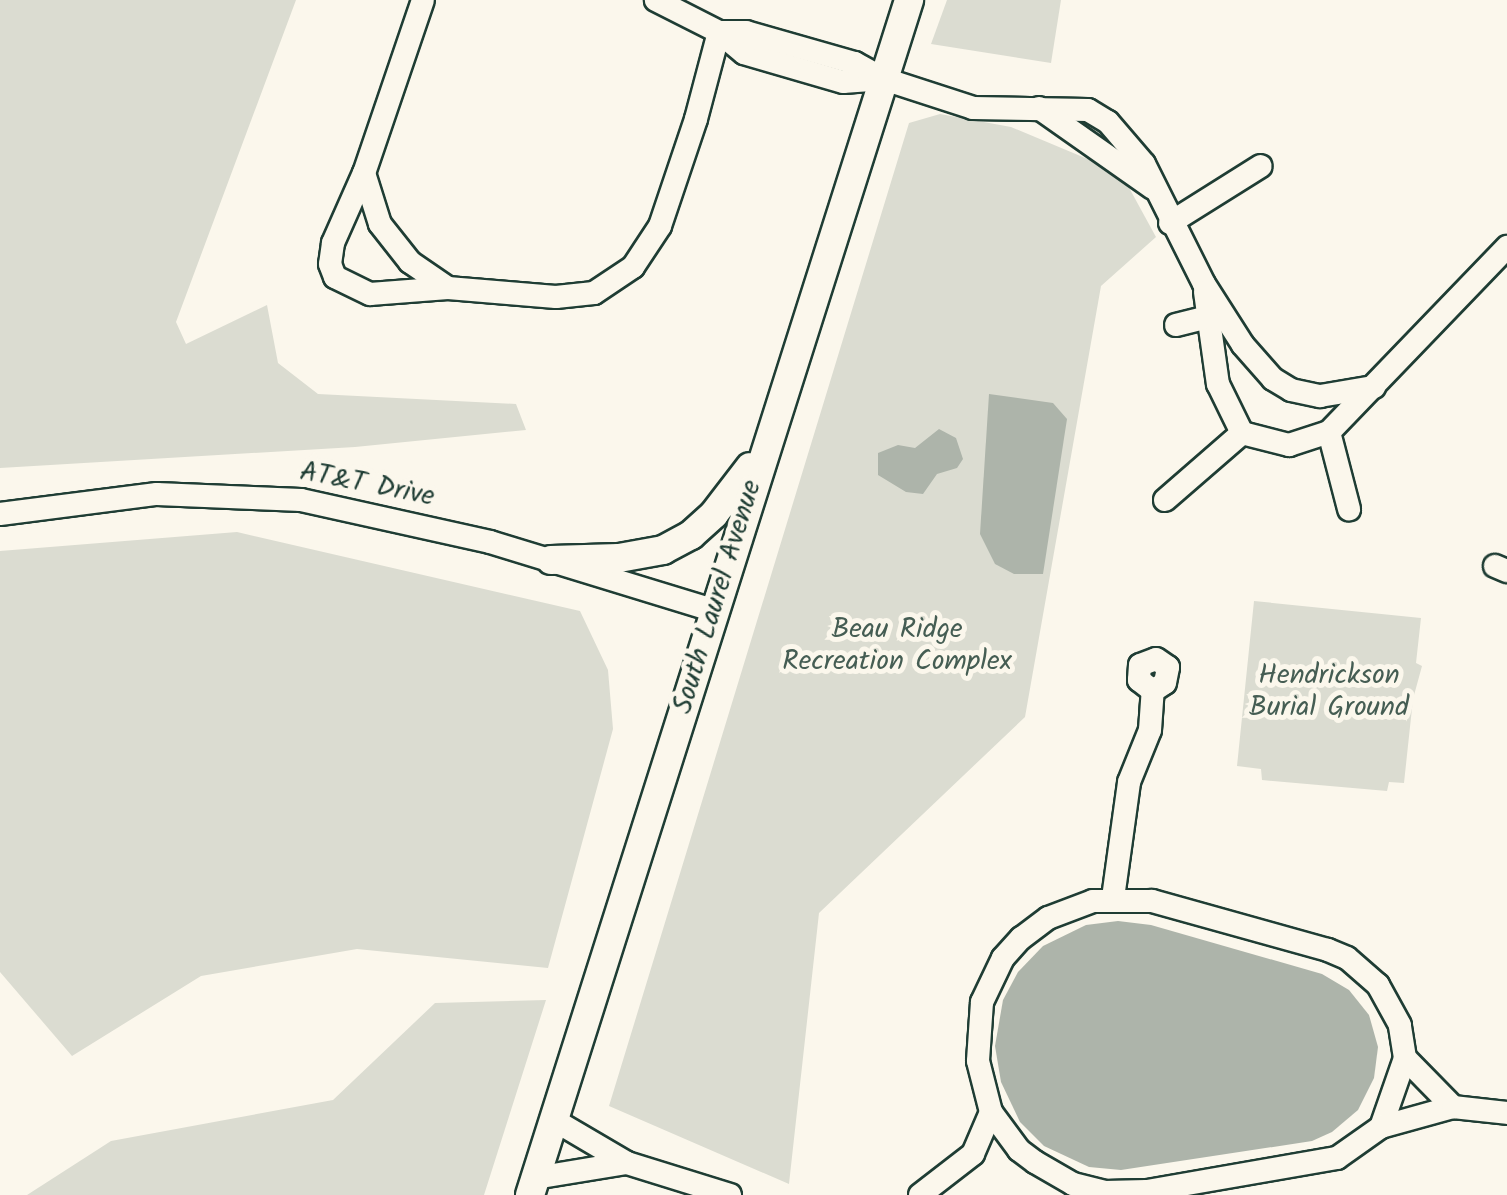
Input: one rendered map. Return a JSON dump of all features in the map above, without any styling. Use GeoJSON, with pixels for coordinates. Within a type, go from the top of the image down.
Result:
{"type":"FeatureCollection","features":[{"type":"Feature","properties":{"kind":"main road","name":"South Laurel Avenue"},"geometry":{"type":"LineString","coordinates":[[533,1187],[712,610],[909,0]]}},
{"type":"Feature","properties":{"kind":"main road"},"geometry":{"type":"LineString","coordinates":[[551,560],[663,550],[691,535],[733,492],[768,435]]}},
{"type":"Feature","properties":{"kind":"street"},"geometry":{"type":"LineString","coordinates":[[423,0],[364,174],[333,243],[330,264],[335,277],[370,294],[448,288],[575,295],[594,293],[633,267],[660,226],[719,32]]}},
{"type":"Feature","properties":{"kind":"street"},"geometry":{"type":"LineString","coordinates":[[656,0],[719,32],[746,32],[794,57],[855,63],[884,79],[973,108],[1088,110],[1108,122],[1144,164],[1204,284],[1242,346],[1273,379],[1290,390],[1320,396],[1374,386]]}},
{"type":"Feature","properties":{"kind":"street"},"geometry":{"type":"LineString","coordinates":[[1170,222],[1260,166]]}},
{"type":"Feature","properties":{"kind":"street"},"geometry":{"type":"LineString","coordinates":[[364,174],[380,224],[410,262],[448,288]]}},
{"type":"Feature","properties":{"kind":"street"},"geometry":{"type":"LineString","coordinates":[[1204,284],[1218,384],[1242,432],[1289,445],[1329,432],[1507,247]]}},
{"type":"Feature","properties":{"kind":"street"},"geometry":{"type":"LineString","coordinates":[[1176,324],[1207,317]]}},
{"type":"Feature","properties":{"kind":"street"},"geometry":{"type":"LineString","coordinates":[[1165,500],[1242,432]]}},
{"type":"Feature","properties":{"kind":"street"},"geometry":{"type":"LineString","coordinates":[[1329,432],[1349,510]]}},
{"type":"Feature","properties":{"kind":"street","name":"AT&T Drive"},"geometry":{"type":"LineString","coordinates":[[0,514],[126,496],[227,494],[363,510],[551,560],[712,610]]}},
{"type":"Feature","properties":{"kind":"street"},"geometry":{"type":"LineString","coordinates":[[1113,898],[1129,782],[1150,730],[1153,692]]}},
{"type":"Feature","properties":{"kind":"street"},"geometry":{"type":"LineString","coordinates":[[1453,1107],[1405,1058],[1392,1006],[1378,986],[1346,958],[1152,901],[1113,898],[1070,908],[1048,918],[1021,938],[991,977],[977,1028],[978,1062],[991,1112],[1018,1150],[1073,1184],[1105,1192],[1147,1190],[1337,1158],[1381,1127],[1453,1107],[1507,1113]]}},
{"type":"Feature","properties":{"kind":"street"},"geometry":{"type":"LineString","coordinates":[[1381,1127],[1405,1058]]}},
{"type":"Feature","properties":{"kind":"street"},"geometry":{"type":"LineString","coordinates":[[920,1195],[973,1154],[991,1112]]}},
{"type":"Feature","properties":{"kind":"street"},"geometry":{"type":"LineString","coordinates":[[554,1120],[627,1163],[730,1195]]}},
{"type":"Feature","properties":{"kind":"street"},"geometry":{"type":"LineString","coordinates":[[973,1154],[1018,1150]]}},
{"type":"Feature","properties":{"kind":"street"},"geometry":{"type":"LineString","coordinates":[[533,1187],[627,1163]]}},
{"type":"Feature","properties":{"kind":"green space"},"geometry":{"type":"Polygon","coordinates":[[[0,0],[296,0],[176,322],[186,344],[267,305],[278,363],[318,394],[516,404],[526,430],[355,447],[0,468],[0,0]]]}},
{"type":"Feature","properties":{"kind":"green space"},"geometry":{"type":"Polygon","coordinates":[[[947,0],[1061,0],[1051,63],[931,44],[947,0]]]}},
{"type":"Feature","properties":{"kind":"green space","name":"Beau Ridge Recreation Complex"},"geometry":{"type":"Polygon","coordinates":[[[940,114],[1011,127],[1121,173],[1156,237],[1101,286],[1025,717],[819,913],[789,1184],[609,1106],[909,123],[940,114]]]}},
{"type":"Feature","properties":{"kind":"green space"},"geometry":{"type":"Polygon","coordinates":[[[237,532],[580,611],[608,670],[613,729],[548,968],[357,949],[201,976],[72,1056],[0,972],[0,551],[237,532]]]}},
{"type":"Feature","properties":{"kind":"green space","name":"Hendrickson Burial Ground"},"geometry":{"type":"Polygon","coordinates":[[[1254,601],[1421,618],[1416,663],[1422,666],[1413,699],[1404,783],[1389,782],[1387,791],[1262,780],[1261,769],[1237,766],[1254,601]]]}},
{"type":"Feature","properties":{"kind":"green space"},"geometry":{"type":"Polygon","coordinates":[[[546,1000],[484,1195],[27,1195],[111,1141],[333,1100],[435,1003],[546,1000]]]}},
{"type":"Feature","properties":{"kind":"shaded area"},"geometry":{"type":"Polygon","coordinates":[[[989,394],[1053,403],[1067,419],[1043,574],[1014,574],[995,564],[980,534],[989,394]]]}},
{"type":"Feature","properties":{"kind":"shaded area"},"geometry":{"type":"Polygon","coordinates":[[[939,429],[956,438],[963,459],[957,468],[937,474],[923,494],[906,492],[878,475],[878,453],[898,445],[915,448],[939,429]]]}},
{"type":"Feature","properties":{"kind":"shaded area"},"geometry":{"type":"Polygon","coordinates":[[[1118,921],[1151,925],[1322,974],[1349,990],[1369,1015],[1378,1047],[1374,1078],[1358,1110],[1332,1132],[1312,1141],[1121,1170],[1089,1167],[1044,1146],[1020,1122],[1001,1082],[995,1046],[1003,1000],[1018,972],[1043,946],[1086,925],[1118,921]]]}}]}
